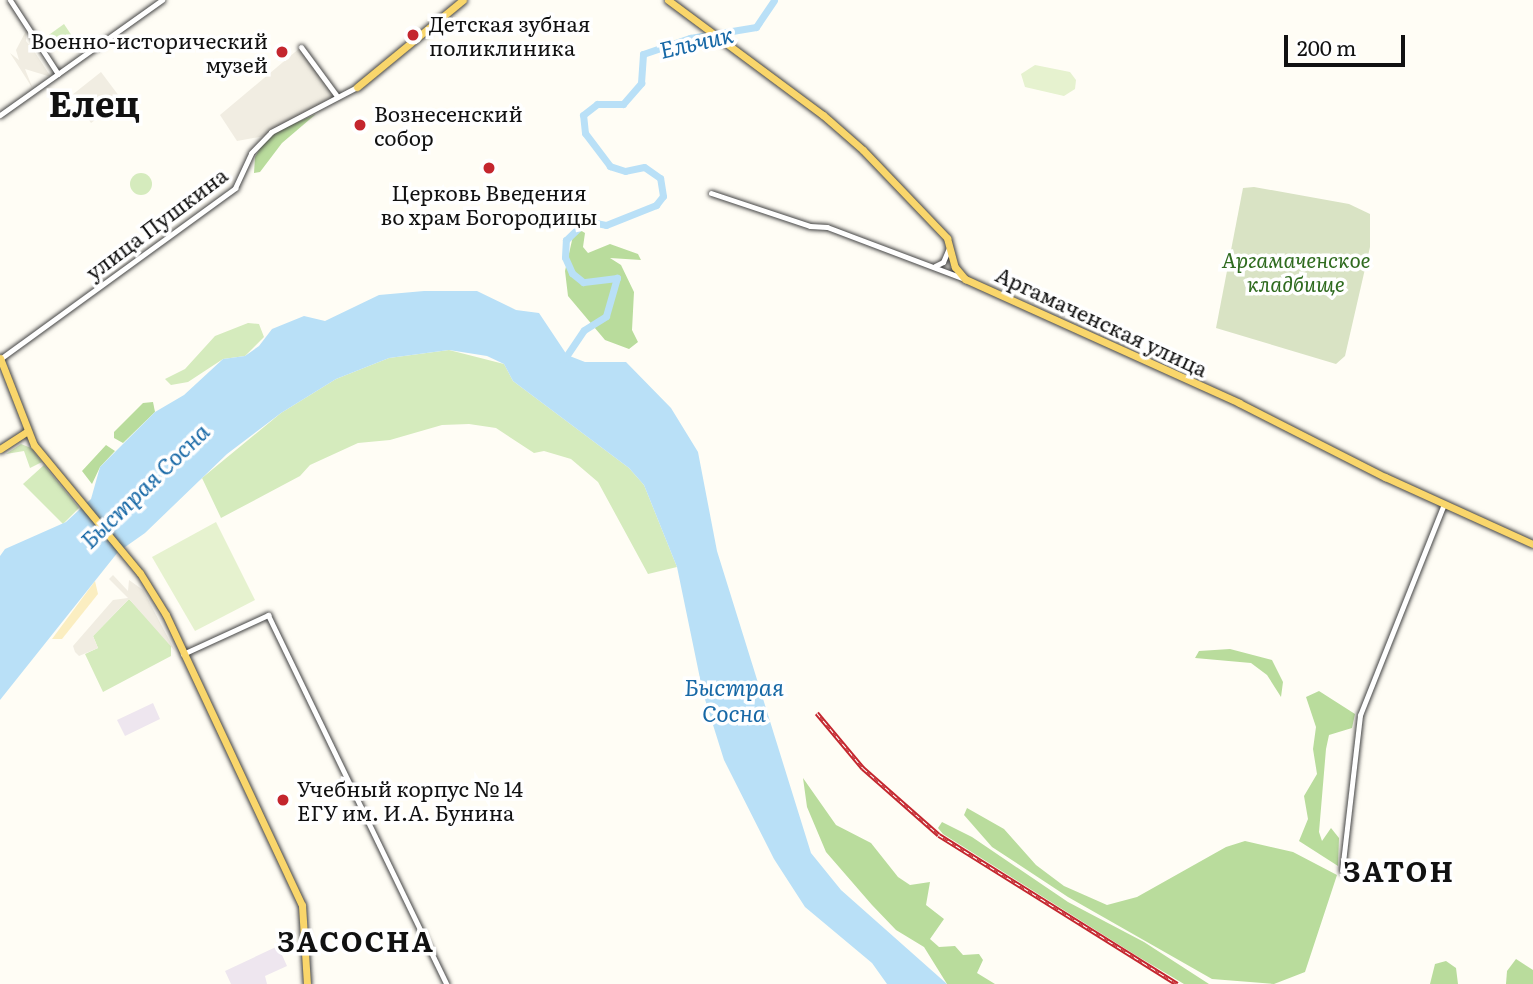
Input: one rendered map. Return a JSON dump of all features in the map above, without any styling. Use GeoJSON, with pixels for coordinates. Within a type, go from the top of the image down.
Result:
{"type":"FeatureCollection","features":[{"type":"Feature","properties":{"kind":"main road"},"geometry":{"type":"LineString","coordinates":[[357,87],[463,0]]}},
{"type":"Feature","properties":{"kind":"main road"},"geometry":{"type":"LineString","coordinates":[[668,0],[846,134],[947,238],[949,247]]}},
{"type":"Feature","properties":{"kind":"main road","name":"Аргамаченская улица"},"geometry":{"type":"LineString","coordinates":[[949,247],[955,267],[965,279],[1239,402],[1444,504],[1533,544]]}},
{"type":"Feature","properties":{"kind":"main road"},"geometry":{"type":"LineString","coordinates":[[0,359],[26,432],[48,464],[140,573],[183,653],[302,905],[307,984]]}},
{"type":"Feature","properties":{"kind":"main road"},"geometry":{"type":"LineString","coordinates":[[0,449],[26,432]]}},
{"type":"Feature","properties":{"kind":"street"},"geometry":{"type":"LineString","coordinates":[[10,0],[58,75]]}},
{"type":"Feature","properties":{"kind":"street"},"geometry":{"type":"LineString","coordinates":[[0,115],[162,0]]}},
{"type":"Feature","properties":{"kind":"street"},"geometry":{"type":"LineString","coordinates":[[301,47],[338,96]]}},
{"type":"Feature","properties":{"kind":"street","name":"улица Пушкина"},"geometry":{"type":"LineString","coordinates":[[0,359],[235,188],[251,153],[265,136],[357,87]]}},
{"type":"Feature","properties":{"kind":"street"},"geometry":{"type":"LineString","coordinates":[[711,193],[810,226],[827,227],[965,279]]}},
{"type":"Feature","properties":{"kind":"street"},"geometry":{"type":"LineString","coordinates":[[931,266],[943,262],[949,247]]}},
{"type":"Feature","properties":{"kind":"street"},"geometry":{"type":"LineString","coordinates":[[1342,871],[1360,715],[1444,504]]}},
{"type":"Feature","properties":{"kind":"street"},"geometry":{"type":"LineString","coordinates":[[183,653],[268,615],[446,984]]}},
{"type":"Feature","properties":{"kind":"shaded area"},"geometry":{"type":"Polygon","coordinates":[[[27,29],[26,41],[30,46],[35,42],[32,48],[51,77],[25,69],[33,89],[10,53],[19,60],[16,50],[27,29]]]}},
{"type":"Feature","properties":{"kind":"shaded area"},"geometry":{"type":"Polygon","coordinates":[[[301,47],[337,96],[265,136],[237,141],[220,115],[301,47]]]}},
{"type":"Feature","properties":{"kind":"shaded area"},"geometry":{"type":"Polygon","coordinates":[[[101,72],[122,100],[91,123],[72,95],[101,72]]]}},
{"type":"Feature","properties":{"kind":"shaded area"},"geometry":{"type":"Polygon","coordinates":[[[113,575],[128,591],[129,580],[143,590],[175,651],[129,599],[93,636],[98,648],[79,656],[75,652],[73,646],[113,600],[128,598],[109,579],[113,575]]]}},
{"type":"Feature","properties":{"kind":"shaded area"},"geometry":{"type":"Polygon","coordinates":[[[153,703],[160,719],[125,736],[117,720],[153,703]]]}},
{"type":"Feature","properties":{"kind":"shaded area"},"geometry":{"type":"Polygon","coordinates":[[[278,946],[287,966],[265,976],[267,984],[231,984],[225,971],[278,946]]]}},
{"type":"Feature","properties":{"kind":"green space"},"geometry":{"type":"Polygon","coordinates":[[[64,24],[80,48],[46,37],[64,24]]]}},
{"type":"Feature","properties":{"kind":"green space"},"geometry":{"type":"Polygon","coordinates":[[[1035,65],[1070,72],[1076,80],[1075,89],[1064,96],[1025,87],[1021,74],[1035,65]]]}},
{"type":"Feature","properties":{"kind":"green space"},"geometry":{"type":"Polygon","coordinates":[[[316,114],[282,143],[260,172],[254,173],[255,157],[262,145],[277,131],[316,114]]]}},
{"type":"Feature","properties":{"kind":"green space"},"geometry":{"type":"Polygon","coordinates":[[[141,173],[149,176],[152,184],[149,192],[141,195],[133,192],[130,184],[133,176],[141,173]]]}},
{"type":"Feature","properties":{"kind":"green space","name":"Аргамаченское кладбище"},"geometry":{"type":"Polygon","coordinates":[[[1254,187],[1349,204],[1370,214],[1370,247],[1345,356],[1336,364],[1216,328],[1243,188],[1254,187]]]}},
{"type":"Feature","properties":{"kind":"green space"},"geometry":{"type":"Polygon","coordinates":[[[580,230],[585,233],[583,247],[588,253],[610,244],[638,254],[641,260],[610,258],[621,265],[634,292],[632,330],[638,342],[629,349],[605,340],[568,296],[565,271],[573,236],[580,230]]]}},
{"type":"Feature","properties":{"kind":"green space"},"geometry":{"type":"Polygon","coordinates":[[[248,323],[259,324],[264,337],[245,356],[223,359],[188,382],[171,385],[165,379],[185,369],[215,336],[248,323]]]}},
{"type":"Feature","properties":{"kind":"green space"},"geometry":{"type":"Polygon","coordinates":[[[449,350],[504,364],[513,381],[629,468],[644,485],[677,567],[648,574],[598,482],[571,459],[544,451],[534,453],[496,428],[469,424],[442,425],[390,440],[358,443],[310,465],[300,476],[221,518],[202,478],[281,413],[336,379],[389,358],[449,350]]]}},
{"type":"Feature","properties":{"kind":"green space"},"geometry":{"type":"Polygon","coordinates":[[[153,402],[155,412],[123,443],[114,438],[114,432],[143,403],[153,402]]]}},
{"type":"Feature","properties":{"kind":"green space"},"geometry":{"type":"Polygon","coordinates":[[[21,444],[31,448],[42,462],[30,468],[24,451],[6,454],[21,444]]]}},
{"type":"Feature","properties":{"kind":"green space"},"geometry":{"type":"Polygon","coordinates":[[[106,445],[115,451],[100,467],[92,484],[82,471],[106,445]]]}},
{"type":"Feature","properties":{"kind":"green space"},"geometry":{"type":"Polygon","coordinates":[[[44,465],[79,508],[63,524],[23,484],[44,465]]]}},
{"type":"Feature","properties":{"kind":"green space"},"geometry":{"type":"Polygon","coordinates":[[[216,522],[255,600],[195,631],[152,557],[216,522]]]}},
{"type":"Feature","properties":{"kind":"green space"},"geometry":{"type":"Polygon","coordinates":[[[129,599],[171,644],[171,656],[103,692],[85,654],[98,648],[93,636],[129,599]]]}},
{"type":"Feature","properties":{"kind":"green space"},"geometry":{"type":"Polygon","coordinates":[[[1230,649],[1272,660],[1283,682],[1281,697],[1267,675],[1251,663],[1195,658],[1199,651],[1230,649]]]}},
{"type":"Feature","properties":{"kind":"green space"},"geometry":{"type":"Polygon","coordinates":[[[1319,691],[1355,714],[1352,728],[1329,735],[1326,749],[1319,832],[1322,841],[1331,828],[1339,838],[1338,866],[1299,841],[1308,819],[1304,796],[1317,774],[1313,749],[1316,727],[1306,697],[1319,691]]]}},
{"type":"Feature","properties":{"kind":"green space"},"geometry":{"type":"Polygon","coordinates":[[[803,778],[836,825],[871,843],[898,877],[910,885],[930,882],[926,905],[944,919],[930,939],[939,947],[955,946],[963,955],[979,954],[983,960],[977,973],[995,984],[947,984],[924,947],[896,930],[872,905],[826,852],[807,807],[803,778]]]}},
{"type":"Feature","properties":{"kind":"green space"},"geometry":{"type":"Polygon","coordinates":[[[967,808],[1004,829],[1036,865],[1064,886],[1107,905],[1137,897],[1226,847],[1245,841],[1293,852],[1337,875],[1305,972],[1274,984],[1212,979],[1068,897],[992,847],[964,815],[967,808]]]}},
{"type":"Feature","properties":{"kind":"green space"},"geometry":{"type":"Polygon","coordinates":[[[942,822],[972,837],[1068,902],[1144,942],[1209,984],[1184,984],[1137,956],[943,834],[938,828],[942,822]]]}},
{"type":"Feature","properties":{"kind":"green space"},"geometry":{"type":"Polygon","coordinates":[[[1516,959],[1533,970],[1533,984],[1506,984],[1507,971],[1516,959]]]}},
{"type":"Feature","properties":{"kind":"green space"},"geometry":{"type":"Polygon","coordinates":[[[1446,961],[1456,968],[1458,984],[1430,984],[1435,964],[1446,961]]]}},
{"type":"Feature","properties":{"kind":"sand"},"geometry":{"type":"Polygon","coordinates":[[[95,581],[98,594],[62,639],[52,639],[95,581]]]}},
{"type":"Feature","properties":{"kind":"water","name":"Быстрая Сосна"},"geometry":{"type":"Polygon","coordinates":[[[424,291],[477,291],[516,310],[539,313],[567,355],[585,362],[626,362],[671,408],[698,452],[717,551],[811,853],[841,890],[947,984],[887,984],[872,963],[805,907],[774,859],[724,760],[703,693],[677,567],[644,485],[629,468],[513,381],[504,364],[487,356],[449,350],[389,358],[336,379],[281,413],[227,454],[145,533],[118,552],[0,700],[0,556],[5,549],[66,522],[91,499],[100,467],[155,412],[184,395],[223,359],[245,356],[259,346],[272,329],[304,316],[325,321],[379,295],[424,291]]]}},
{"type":"Feature","properties":{"kind":"waterway","name":"Ельчик"},"geometry":{"type":"LineString","coordinates":[[563,361],[584,330],[606,316],[617,278],[583,282],[572,273],[565,257],[566,240],[586,221],[606,225],[656,205],[663,196],[660,178],[644,167],[625,171],[610,166],[585,133],[583,115],[597,104],[623,104],[641,83],[643,54],[690,38],[756,27],[774,0]]}},
{"type":"Feature","properties":{"kind":"railway"},"geometry":{"type":"LineString","coordinates":[[817,713],[863,768],[939,835],[1177,984]]}},
{"type":"Feature","properties":{"kind":"place","name":"Детская зубная поликлиника"},"geometry":{"type":"Point","coordinates":[413,35]}},
{"type":"Feature","properties":{"kind":"place","name":"Военно-исторический музей"},"geometry":{"type":"Point","coordinates":[282,52]}},
{"type":"Feature","properties":{"kind":"place","name":"Вознесенский собор"},"geometry":{"type":"Point","coordinates":[360,125]}},
{"type":"Feature","properties":{"kind":"place","name":"Церковь Введения во храм Богородицы"},"geometry":{"type":"Point","coordinates":[489,168]}},
{"type":"Feature","properties":{"kind":"place","name":"Учебный корпус № 14 ЕГУ им. И.А. Бунина"},"geometry":{"type":"Point","coordinates":[283,800]}},
{"type":"Feature","properties":{"kind":"district","name":"Елец"},"geometry":{"type":"Point","coordinates":[94,102]}},
{"type":"Feature","properties":{"kind":"district","name":"ЗАТОН"},"geometry":{"type":"Point","coordinates":[1399,870]}},
{"type":"Feature","properties":{"kind":"district","name":"ЗАСОСНА"},"geometry":{"type":"Point","coordinates":[356,940]}}]}
